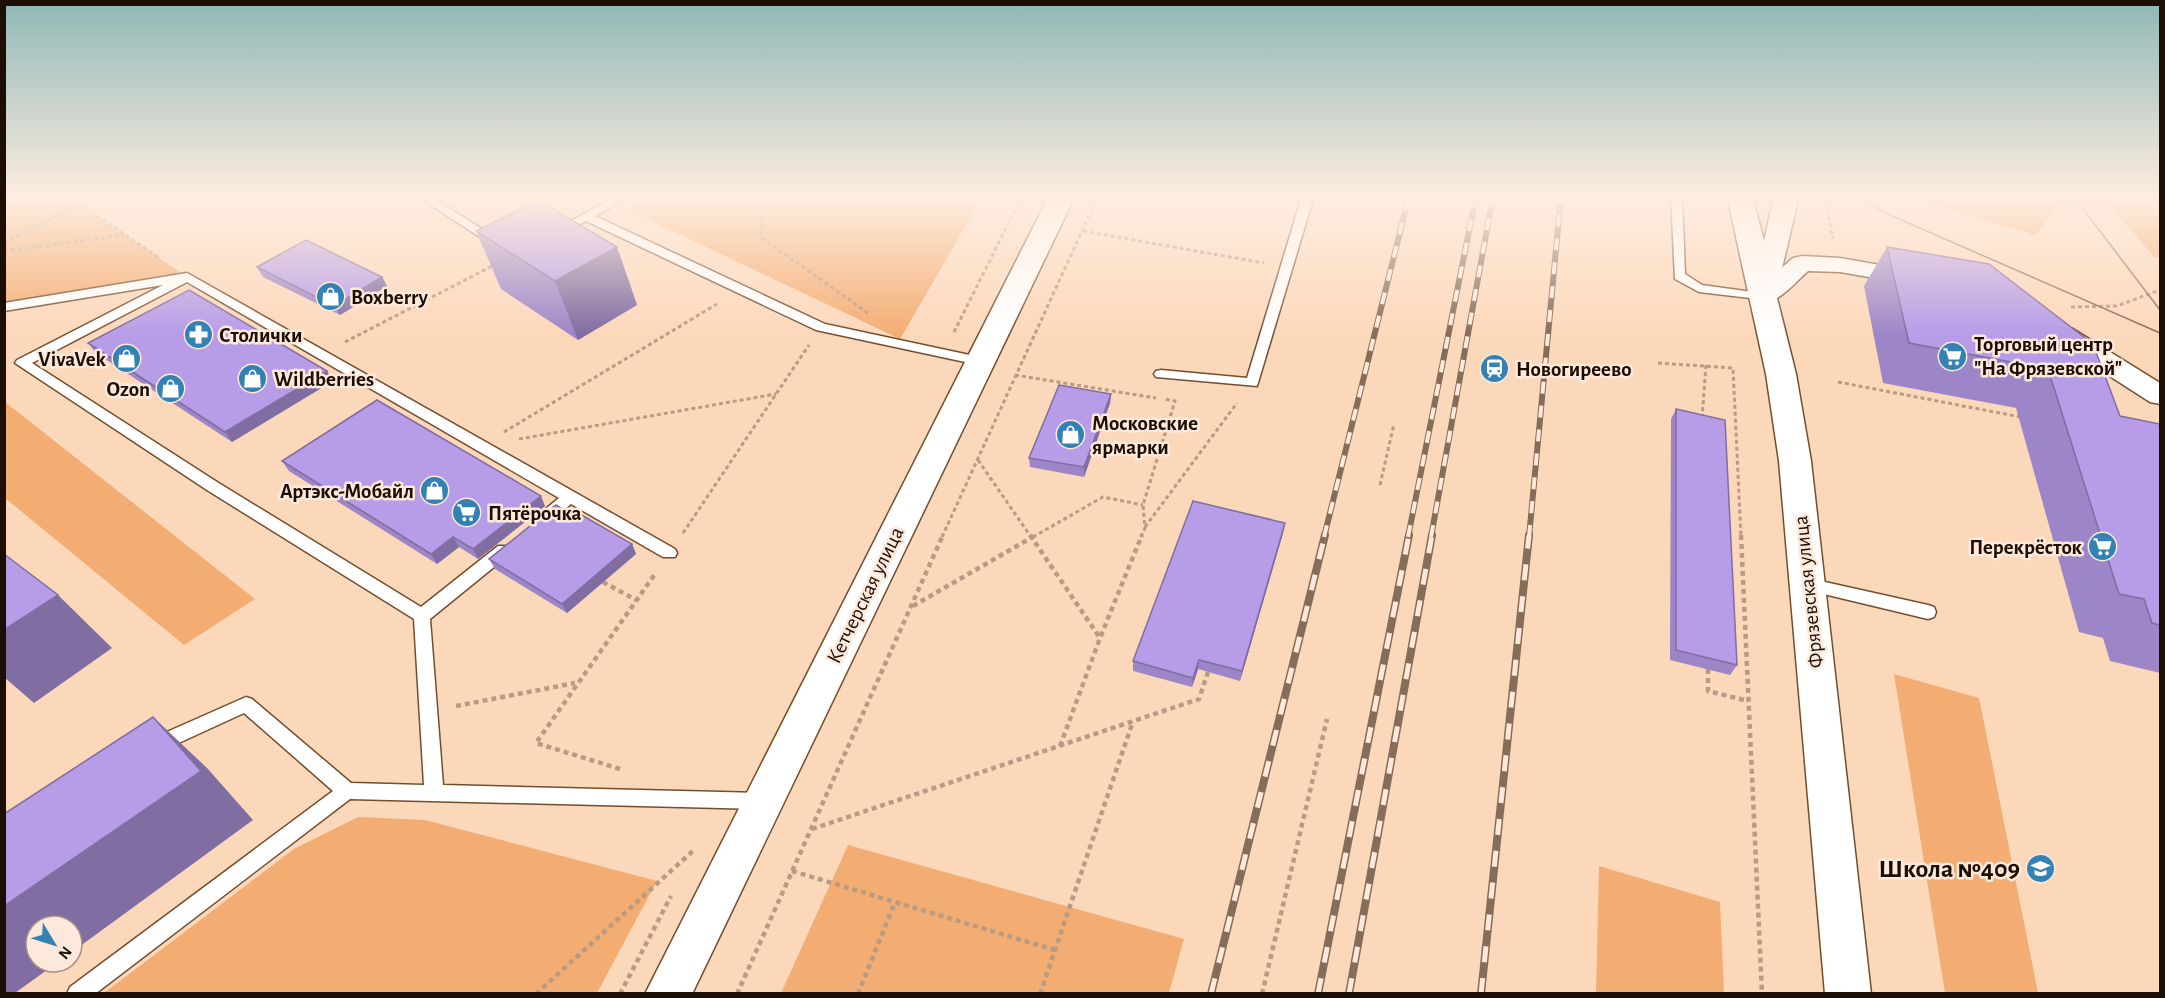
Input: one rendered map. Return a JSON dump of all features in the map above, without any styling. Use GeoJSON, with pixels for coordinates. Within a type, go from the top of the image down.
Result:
{"type":"FeatureCollection","features":[{"type":"Feature","properties":{"kind":"main road","name":"Кетчерская улица"},"geometry":{"type":"LineString","coordinates":[[668,993],[1039,243]]}},
{"type":"Feature","properties":{"kind":"main road","name":"Фрязевская улица"},"geometry":{"type":"LineString","coordinates":[[1751,243],[1781,374],[1795,461],[1848,993]]}},
{"type":"Feature","properties":{"kind":"main road"},"geometry":{"type":"LineString","coordinates":[[1763,297],[1776,243]]}},
{"type":"Feature","properties":{"kind":"street"},"geometry":{"type":"LineString","coordinates":[[1763,297],[1802,263],[1839,265],[1935,282]]}},
{"type":"Feature","properties":{"kind":"street"},"geometry":{"type":"LineString","coordinates":[[2044,322],[2160,395]]}},
{"type":"Feature","properties":{"kind":"lane"},"geometry":{"type":"LineString","coordinates":[[497,243],[515,254]]}},
{"type":"Feature","properties":{"kind":"lane"},"geometry":{"type":"LineString","coordinates":[[641,243],[821,327],[979,362]]}},
{"type":"Feature","properties":{"kind":"lane"},"geometry":{"type":"LineString","coordinates":[[1161,374],[1251,383],[1294,243]]}},
{"type":"Feature","properties":{"kind":"lane"},"geometry":{"type":"LineString","coordinates":[[1678,243],[1679,276],[1699,288],[1763,297]]}},
{"type":"Feature","properties":{"kind":"lane"},"geometry":{"type":"LineString","coordinates":[[4,306],[187,278],[669,553]]}},
{"type":"Feature","properties":{"kind":"lane"},"geometry":{"type":"LineString","coordinates":[[187,278],[22,363],[212,486],[422,616]]}},
{"type":"Feature","properties":{"kind":"lane"},"geometry":{"type":"LineString","coordinates":[[533,527],[570,497]]}},
{"type":"Feature","properties":{"kind":"lane"},"geometry":{"type":"LineString","coordinates":[[422,616],[515,542]]}},
{"type":"Feature","properties":{"kind":"lane"},"geometry":{"type":"LineString","coordinates":[[1807,584],[1928,612]]}},
{"type":"Feature","properties":{"kind":"lane"},"geometry":{"type":"LineString","coordinates":[[422,616],[434,793]]}},
{"type":"Feature","properties":{"kind":"lane"},"geometry":{"type":"LineString","coordinates":[[141,753],[246,704],[347,791]]}},
{"type":"Feature","properties":{"kind":"lane"},"geometry":{"type":"LineString","coordinates":[[77,993],[347,791],[762,801]]}},
{"type":"Feature","properties":{"kind":"path"},"geometry":{"type":"LineString","coordinates":[[4,251],[68,243]]}},
{"type":"Feature","properties":{"kind":"path"},"geometry":{"type":"LineString","coordinates":[[137,243],[187,278]]}},
{"type":"Feature","properties":{"kind":"path"},"geometry":{"type":"LineString","coordinates":[[768,243],[868,314]]}},
{"type":"Feature","properties":{"kind":"path"},"geometry":{"type":"LineString","coordinates":[[953,333],[999,243]]}},
{"type":"Feature","properties":{"kind":"path"},"geometry":{"type":"LineString","coordinates":[[737,993],[1015,375],[1078,243]]}},
{"type":"Feature","properties":{"kind":"path"},"geometry":{"type":"LineString","coordinates":[[1148,243],[1286,267]]}},
{"type":"Feature","properties":{"kind":"path"},"geometry":{"type":"LineString","coordinates":[[1834,243],[1835,247]]}},
{"type":"Feature","properties":{"kind":"path"},"geometry":{"type":"LineString","coordinates":[[322,355],[515,254]]}},
{"type":"Feature","properties":{"kind":"path"},"geometry":{"type":"LineString","coordinates":[[482,446],[740,290]]}},
{"type":"Feature","properties":{"kind":"path"},"geometry":{"type":"LineString","coordinates":[[2070,307],[2117,306],[2160,290]]}},
{"type":"Feature","properties":{"kind":"path"},"geometry":{"type":"LineString","coordinates":[[622,770],[536,743],[669,553],[821,327]]}},
{"type":"Feature","properties":{"kind":"path"},"geometry":{"type":"LineString","coordinates":[[1658,363],[1733,368],[1762,993]]}},
{"type":"Feature","properties":{"kind":"path"},"geometry":{"type":"LineString","coordinates":[[1701,425],[1706,365]]}},
{"type":"Feature","properties":{"kind":"path"},"geometry":{"type":"LineString","coordinates":[[1015,375],[1175,401],[1143,506],[1145,528]]}},
{"type":"Feature","properties":{"kind":"path"},"geometry":{"type":"LineString","coordinates":[[1838,382],[2029,419]]}},
{"type":"Feature","properties":{"kind":"path"},"geometry":{"type":"LineString","coordinates":[[1060,746],[1100,638],[1145,528],[1251,383]]}},
{"type":"Feature","properties":{"kind":"path"},"geometry":{"type":"LineString","coordinates":[[482,446],[776,394]]}},
{"type":"Feature","properties":{"kind":"path"},"geometry":{"type":"LineString","coordinates":[[1380,485],[1394,424]]}},
{"type":"Feature","properties":{"kind":"path"},"geometry":{"type":"LineString","coordinates":[[977,459],[1100,638]]}},
{"type":"Feature","properties":{"kind":"path"},"geometry":{"type":"LineString","coordinates":[[913,606],[1102,497],[1143,506]]}},
{"type":"Feature","properties":{"kind":"path"},"geometry":{"type":"LineString","coordinates":[[603,582],[636,600]]}},
{"type":"Feature","properties":{"kind":"path"},"geometry":{"type":"LineString","coordinates":[[1708,669],[1708,691],[1748,701]]}},
{"type":"Feature","properties":{"kind":"path"},"geometry":{"type":"LineString","coordinates":[[812,830],[1199,699],[1208,672]]}},
{"type":"Feature","properties":{"kind":"path"},"geometry":{"type":"LineString","coordinates":[[429,712],[576,683]]}},
{"type":"Feature","properties":{"kind":"path"},"geometry":{"type":"LineString","coordinates":[[1262,993],[1327,719]]}},
{"type":"Feature","properties":{"kind":"path"},"geometry":{"type":"LineString","coordinates":[[1040,993],[1132,723]]}},
{"type":"Feature","properties":{"kind":"path"},"geometry":{"type":"LineString","coordinates":[[684,869],[720,800]]}},
{"type":"Feature","properties":{"kind":"path"},"geometry":{"type":"LineString","coordinates":[[536,993],[695,849]]}},
{"type":"Feature","properties":{"kind":"path"},"geometry":{"type":"LineString","coordinates":[[792,871],[1055,950]]}},
{"type":"Feature","properties":{"kind":"path"},"geometry":{"type":"LineString","coordinates":[[620,993],[674,890]]}},
{"type":"Feature","properties":{"kind":"path"},"geometry":{"type":"LineString","coordinates":[[858,993],[895,902]]}},
{"type":"Feature","properties":{"kind":"shaded area"},"geometry":{"type":"Polygon","coordinates":[[[5,243],[136,243],[187,277],[5,307],[5,243]]]}},
{"type":"Feature","properties":{"kind":"shaded area"},"geometry":{"type":"Polygon","coordinates":[[[697,243],[956,243],[900,339],[697,243]]]}},
{"type":"Feature","properties":{"kind":"shaded area"},"geometry":{"type":"Polygon","coordinates":[[[2142,243],[2160,243],[2160,258],[2154,257],[2142,243]]]}},
{"type":"Feature","properties":{"kind":"shaded area"},"geometry":{"type":"Polygon","coordinates":[[[4,402],[255,599],[184,645],[5,498],[4,402]]]}},
{"type":"Feature","properties":{"kind":"shaded area"},"geometry":{"type":"Polygon","coordinates":[[[1894,674],[1979,698],[2038,993],[1945,993],[1894,674]]]}},
{"type":"Feature","properties":{"kind":"shaded area"},"geometry":{"type":"Polygon","coordinates":[[[358,817],[425,820],[657,881],[597,993],[104,993],[294,849],[358,817]]]}},
{"type":"Feature","properties":{"kind":"shaded area"},"geometry":{"type":"Polygon","coordinates":[[[848,845],[1184,939],[1169,993],[781,993],[848,845]]]}},
{"type":"Feature","properties":{"kind":"shaded area"},"geometry":{"type":"Polygon","coordinates":[[[1599,866],[1720,902],[1724,993],[1596,993],[1599,866]]]}},
{"type":"Feature","properties":{"kind":"building"},"geometry":{"type":"Polygon","coordinates":[[[301,243],[311,243],[382,277],[334,306],[257,267],[301,243]]]}},
{"type":"Feature","properties":{"kind":"building"},"geometry":{"type":"Polygon","coordinates":[[[494,243],[610,243],[617,247],[555,281],[494,243]]]}},
{"type":"Feature","properties":{"kind":"building"},"geometry":{"type":"Polygon","coordinates":[[[1887,247],[1989,264],[2093,344],[2120,416],[2160,424],[2160,625],[2152,623],[2144,599],[2119,594],[2048,369],[1909,343],[1887,247]]]}},
{"type":"Feature","properties":{"kind":"building"},"geometry":{"type":"Polygon","coordinates":[[[189,290],[327,371],[225,432],[88,343],[189,290]]]}},
{"type":"Feature","properties":{"kind":"building","name":"Московские ярмарки"},"geometry":{"type":"Polygon","coordinates":[[[1059,385],[1111,394],[1084,467],[1029,458],[1059,385]]]}},
{"type":"Feature","properties":{"kind":"building"},"geometry":{"type":"Polygon","coordinates":[[[377,400],[541,496],[473,549],[453,537],[431,554],[282,461],[377,400]]]}},
{"type":"Feature","properties":{"kind":"building"},"geometry":{"type":"Polygon","coordinates":[[[1676,409],[1725,420],[1737,665],[1676,650],[1676,409]]]}},
{"type":"Feature","properties":{"kind":"building"},"geometry":{"type":"Polygon","coordinates":[[[1193,501],[1285,523],[1242,671],[1199,660],[1193,678],[1133,661],[1193,501]]]}},
{"type":"Feature","properties":{"kind":"building"},"geometry":{"type":"Polygon","coordinates":[[[556,505],[569,513],[573,510],[632,544],[562,604],[489,559],[556,505]]]}},
{"type":"Feature","properties":{"kind":"building"},"geometry":{"type":"Polygon","coordinates":[[[4,554],[58,595],[4,630],[4,554]]]}},
{"type":"Feature","properties":{"kind":"building"},"geometry":{"type":"Polygon","coordinates":[[[153,717],[201,771],[4,906],[4,814],[153,717]]]}},
{"type":"Feature","properties":{"kind":"tram line"},"geometry":{"type":"LineString","coordinates":[[1953,243],[2160,333]]}},
{"type":"Feature","properties":{"kind":"tram line"},"geometry":{"type":"LineString","coordinates":[[2109,243],[2160,310]]}},
{"type":"Feature","properties":{"kind":"railway"},"geometry":{"type":"LineString","coordinates":[[1324,537],[1397,243]]}},
{"type":"Feature","properties":{"kind":"railway"},"geometry":{"type":"LineString","coordinates":[[1408,537],[1467,243]]}},
{"type":"Feature","properties":{"kind":"railway"},"geometry":{"type":"LineString","coordinates":[[1431,537],[1485,243]]}},
{"type":"Feature","properties":{"kind":"railway"},"geometry":{"type":"LineString","coordinates":[[1529,537],[1557,243]]}},
{"type":"Feature","properties":{"kind":"railway"},"geometry":{"type":"LineString","coordinates":[[1211,994],[1325,535]]}},
{"type":"Feature","properties":{"kind":"railway"},"geometry":{"type":"LineString","coordinates":[[1318,994],[1409,535]]}},
{"type":"Feature","properties":{"kind":"railway"},"geometry":{"type":"LineString","coordinates":[[1349,994],[1432,535]]}},
{"type":"Feature","properties":{"kind":"railway"},"geometry":{"type":"LineString","coordinates":[[1481,994],[1529,535]]}},
{"type":"Feature","properties":{"kind":"place","name":"Boxberry"},"geometry":{"type":"Point","coordinates":[330,297]}},
{"type":"Feature","properties":{"kind":"place","name":"Столички"},"geometry":{"type":"Point","coordinates":[198,335]}},
{"type":"Feature","properties":{"kind":"place","name":"Торговый центр \"На Фрязевской\""},"geometry":{"type":"Point","coordinates":[1953,356]}},
{"type":"Feature","properties":{"kind":"place","name":"VivaVek"},"geometry":{"type":"Point","coordinates":[127,359]}},
{"type":"Feature","properties":{"kind":"place","name":"Новогиреево"},"geometry":{"type":"Point","coordinates":[1495,369]}},
{"type":"Feature","properties":{"kind":"place","name":"Wildberries"},"geometry":{"type":"Point","coordinates":[253,379]}},
{"type":"Feature","properties":{"kind":"place","name":"Ozon"},"geometry":{"type":"Point","coordinates":[171,389]}},
{"type":"Feature","properties":{"kind":"place","name":"Московские ярмарки"},"geometry":{"type":"Point","coordinates":[1071,435]}},
{"type":"Feature","properties":{"kind":"place","name":"Артэкс-Мобайл"},"geometry":{"type":"Point","coordinates":[435,491]}},
{"type":"Feature","properties":{"kind":"place","name":"Пятёрочка"},"geometry":{"type":"Point","coordinates":[467,513]}},
{"type":"Feature","properties":{"kind":"place","name":"Перекрёсток"},"geometry":{"type":"Point","coordinates":[2103,547]}},
{"type":"Feature","properties":{"kind":"place","name":"Школа №409"},"geometry":{"type":"Point","coordinates":[2041,868]}}]}
